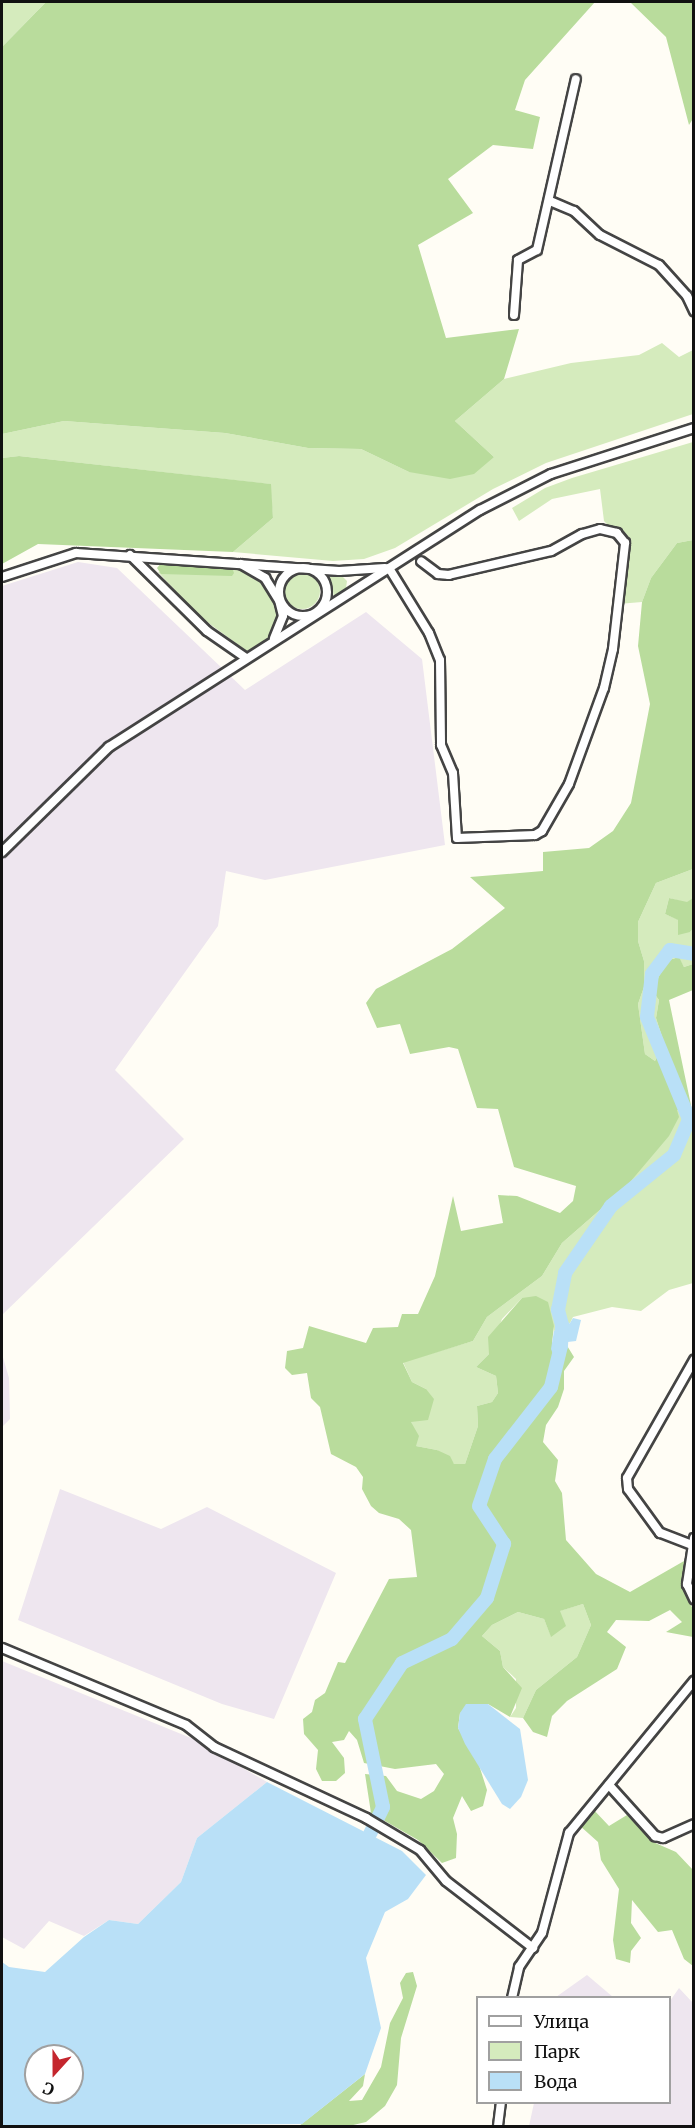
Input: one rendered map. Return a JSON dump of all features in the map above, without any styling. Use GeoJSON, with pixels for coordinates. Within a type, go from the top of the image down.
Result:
{"type":"FeatureCollection","features":[{"type":"Feature","properties":{"kind":"street"},"geometry":{"type":"LineString","coordinates":[[514,315],[518,260],[537,250],[576,79]]}},
{"type":"Feature","properties":{"kind":"street"},"geometry":{"type":"LineString","coordinates":[[550,201],[574,211],[600,234],[659,265],[687,296],[693,310]]}},
{"type":"Feature","properties":{"kind":"street"},"geometry":{"type":"LineString","coordinates":[[2,852],[109,747],[315,613],[480,510],[551,474],[693,428]]}},
{"type":"Feature","properties":{"kind":"street"},"geometry":{"type":"LineString","coordinates":[[389,568],[429,633],[440,660],[441,745],[453,773],[458,838],[535,835],[545,822],[583,754],[604,688],[613,649],[626,543],[617,533],[600,529],[582,534],[551,551],[449,575],[438,574],[421,561]]}},
{"type":"Feature","properties":{"kind":"street"},"geometry":{"type":"LineString","coordinates":[[2,577],[76,553],[229,560],[307,568],[389,568]]}},
{"type":"Feature","properties":{"kind":"street"},"geometry":{"type":"LineString","coordinates":[[130,555],[207,631],[246,658]]}},
{"type":"Feature","properties":{"kind":"street"},"geometry":{"type":"LineString","coordinates":[[229,560],[261,574],[279,600],[294,614],[315,613],[325,602],[327,587],[320,574],[307,568],[284,576],[279,600],[282,620],[273,642]]}},
{"type":"Feature","properties":{"kind":"street"},"geometry":{"type":"LineString","coordinates":[[693,1360],[627,1478],[628,1489],[660,1533],[693,1541],[687,1584],[693,1599]]}},
{"type":"Feature","properties":{"kind":"street"},"geometry":{"type":"LineString","coordinates":[[2,1648],[186,1725],[214,1747],[366,1818],[420,1850],[446,1881],[533,1948]]}},
{"type":"Feature","properties":{"kind":"street"},"geometry":{"type":"LineString","coordinates":[[512,1996],[519,1967],[542,1933],[568,1833],[693,1681]]}},
{"type":"Feature","properties":{"kind":"street"},"geometry":{"type":"LineString","coordinates":[[609,1785],[655,1836],[663,1838],[693,1824]]}},
{"type":"Feature","properties":{"kind":"street"},"geometry":{"type":"LineString","coordinates":[[498,2127],[501,2104]]}},
{"type":"Feature","properties":{"kind":"shaded area"},"geometry":{"type":"Polygon","coordinates":[[[78,562],[117,568],[245,690],[366,612],[422,659],[445,845],[265,880],[226,871],[218,926],[115,1070],[184,1139],[2,1315],[2,586],[78,562]]]}},
{"type":"Feature","properties":{"kind":"shaded area"},"geometry":{"type":"Polygon","coordinates":[[[2,1354],[9,1378],[10,1419],[2,1427],[2,1354]]]}},
{"type":"Feature","properties":{"kind":"shaded area"},"geometry":{"type":"Polygon","coordinates":[[[60,1489],[161,1529],[207,1507],[336,1573],[274,1719],[222,1704],[18,1620],[60,1489]]]}},
{"type":"Feature","properties":{"kind":"shaded area"},"geometry":{"type":"Polygon","coordinates":[[[2,1661],[191,1738],[267,1782],[197,1838],[181,1882],[138,1924],[109,1920],[84,1936],[49,1921],[24,1949],[2,1937],[2,1661]]]}},
{"type":"Feature","properties":{"kind":"shaded area"},"geometry":{"type":"Polygon","coordinates":[[[587,1975],[612,1996],[557,1996],[587,1975]]]}},
{"type":"Feature","properties":{"kind":"shaded area"},"geometry":{"type":"Polygon","coordinates":[[[679,1988],[693,2003],[693,2126],[529,2126],[534,2104],[671,2104],[671,2000],[679,1988]]]}},
{"type":"Feature","properties":{"kind":"green space"},"geometry":{"type":"Polygon","coordinates":[[[2,2],[46,2],[2,47],[2,2]]]}},
{"type":"Feature","properties":{"kind":"green space"},"geometry":{"type":"Polygon","coordinates":[[[46,2],[595,2],[525,80],[515,110],[540,117],[533,149],[493,145],[448,179],[473,213],[418,245],[446,338],[519,329],[504,379],[455,421],[494,457],[474,474],[450,479],[409,472],[361,449],[308,448],[225,433],[64,421],[2,434],[2,47],[46,2]]]}},
{"type":"Feature","properties":{"kind":"green space"},"geometry":{"type":"Polygon","coordinates":[[[630,2],[693,2],[694,117],[689,125],[666,37],[630,2]]]}},
{"type":"Feature","properties":{"kind":"green space"},"geometry":{"type":"Polygon","coordinates":[[[662,343],[679,357],[693,350],[693,414],[546,463],[493,489],[395,548],[364,559],[333,561],[233,552],[273,518],[270,484],[19,456],[2,458],[2,434],[64,421],[225,433],[308,448],[361,449],[409,472],[494,457],[455,421],[504,379],[571,363],[639,355],[662,343]]]}},
{"type":"Feature","properties":{"kind":"green space"},"geometry":{"type":"Polygon","coordinates":[[[693,442],[693,540],[677,543],[651,578],[642,602],[618,604],[625,543],[604,521],[600,489],[552,499],[519,521],[512,508],[545,488],[572,478],[693,442]]]}},
{"type":"Feature","properties":{"kind":"green space"},"geometry":{"type":"Polygon","coordinates":[[[19,456],[271,484],[273,518],[233,552],[38,544],[2,564],[2,458],[19,456]]]}},
{"type":"Feature","properties":{"kind":"green space"},"geometry":{"type":"Polygon","coordinates":[[[693,540],[693,869],[656,883],[638,922],[638,941],[644,961],[644,987],[638,1004],[645,1054],[655,1061],[664,1043],[656,1018],[659,1000],[653,992],[659,976],[669,960],[679,957],[684,967],[693,964],[693,990],[669,1000],[692,1110],[677,1110],[679,1117],[669,1136],[625,1188],[562,1243],[542,1276],[487,1317],[473,1341],[403,1363],[412,1382],[426,1389],[434,1399],[428,1420],[411,1422],[419,1436],[416,1446],[437,1450],[450,1456],[454,1464],[465,1464],[478,1426],[477,1406],[492,1402],[498,1393],[496,1376],[476,1367],[489,1354],[488,1337],[522,1298],[536,1296],[548,1302],[554,1326],[552,1343],[566,1344],[574,1357],[564,1371],[564,1389],[558,1407],[546,1425],[543,1442],[558,1460],[555,1481],[562,1493],[566,1540],[596,1574],[630,1592],[684,1561],[683,1585],[693,1610],[693,1637],[666,1632],[682,1622],[670,1610],[649,1621],[616,1620],[607,1632],[626,1647],[617,1669],[567,1701],[552,1716],[547,1737],[533,1732],[523,1718],[536,1690],[577,1657],[591,1625],[583,1604],[560,1611],[566,1626],[551,1637],[544,1619],[518,1612],[492,1625],[482,1636],[500,1651],[503,1667],[522,1688],[510,1717],[488,1704],[460,1713],[458,1728],[479,1765],[487,1790],[483,1806],[471,1811],[462,1796],[453,1818],[457,1834],[456,1858],[442,1863],[418,1840],[371,1813],[365,1774],[386,1776],[397,1791],[421,1799],[434,1791],[444,1774],[436,1764],[395,1769],[364,1763],[357,1740],[349,1731],[344,1740],[332,1742],[344,1758],[345,1773],[336,1781],[322,1781],[316,1769],[318,1750],[304,1734],[303,1719],[312,1712],[315,1700],[325,1693],[338,1662],[345,1663],[389,1579],[417,1577],[411,1530],[399,1519],[379,1513],[371,1506],[362,1489],[363,1477],[356,1467],[331,1454],[320,1407],[311,1398],[307,1373],[292,1375],[285,1368],[287,1351],[303,1348],[309,1326],[366,1343],[373,1328],[398,1327],[402,1314],[418,1314],[435,1276],[453,1196],[461,1231],[503,1223],[498,1195],[517,1196],[560,1213],[573,1201],[576,1186],[514,1167],[498,1109],[477,1108],[458,1049],[449,1047],[410,1054],[400,1024],[377,1028],[366,1003],[376,989],[452,949],[505,908],[470,877],[543,871],[543,852],[589,848],[613,831],[631,803],[650,704],[638,646],[642,602],[651,578],[677,543],[693,540]]]}},
{"type":"Feature","properties":{"kind":"green space"},"geometry":{"type":"Polygon","coordinates":[[[162,562],[231,565],[234,573],[232,576],[161,574],[157,568],[162,562]]]}},
{"type":"Feature","properties":{"kind":"green space"},"geometry":{"type":"Polygon","coordinates":[[[231,565],[260,579],[275,598],[278,613],[268,638],[248,652],[199,616],[158,572],[231,565]]]}},
{"type":"Feature","properties":{"kind":"green space"},"geometry":{"type":"Polygon","coordinates":[[[302,573],[315,578],[320,591],[315,604],[302,609],[289,604],[284,591],[289,578],[302,573]]]}},
{"type":"Feature","properties":{"kind":"green space"},"geometry":{"type":"Polygon","coordinates":[[[323,574],[341,575],[347,581],[346,588],[334,598],[332,585],[323,574]]]}},
{"type":"Feature","properties":{"kind":"green space"},"geometry":{"type":"Polygon","coordinates":[[[693,869],[693,898],[687,903],[669,898],[665,914],[679,920],[690,932],[693,929],[693,964],[684,967],[678,957],[669,960],[659,976],[653,992],[659,1000],[656,1018],[664,1043],[655,1061],[645,1054],[638,1004],[644,987],[644,961],[638,941],[638,922],[656,883],[693,869]]]}},
{"type":"Feature","properties":{"kind":"green space"},"geometry":{"type":"Polygon","coordinates":[[[669,898],[687,902],[693,898],[693,929],[690,932],[678,935],[678,920],[665,914],[669,898]]]}},
{"type":"Feature","properties":{"kind":"green space"},"geometry":{"type":"Polygon","coordinates":[[[677,1110],[692,1110],[694,1114],[693,1283],[669,1290],[641,1311],[612,1307],[573,1317],[570,1323],[554,1331],[554,1326],[522,1298],[502,1319],[489,1354],[476,1367],[496,1376],[498,1393],[492,1402],[477,1406],[478,1426],[465,1464],[454,1464],[437,1450],[416,1446],[411,1422],[426,1389],[412,1382],[403,1362],[473,1341],[487,1317],[542,1276],[562,1243],[625,1188],[677,1110]]]}},
{"type":"Feature","properties":{"kind":"green space"},"geometry":{"type":"Polygon","coordinates":[[[583,1604],[591,1625],[577,1657],[536,1690],[523,1718],[510,1717],[516,1708],[516,1679],[503,1667],[500,1651],[482,1636],[492,1625],[518,1612],[544,1619],[551,1636],[559,1611],[583,1604]]]}},
{"type":"Feature","properties":{"kind":"green space"},"geometry":{"type":"Polygon","coordinates":[[[592,1808],[609,1826],[627,1815],[653,1842],[676,1852],[693,1870],[693,1966],[684,1959],[672,1930],[658,1932],[632,1900],[631,1923],[641,1938],[631,1951],[630,1963],[616,1959],[613,1940],[619,1889],[601,1860],[598,1842],[579,1825],[592,1808]]]}},
{"type":"Feature","properties":{"kind":"green space"},"geometry":{"type":"Polygon","coordinates":[[[413,1972],[417,1986],[401,2038],[397,2085],[385,2106],[366,2122],[349,2126],[299,2126],[365,2074],[363,2086],[349,2101],[362,2100],[381,2067],[390,2023],[403,1998],[400,1983],[406,1973],[413,1972]]]}},
{"type":"Feature","properties":{"kind":"water"},"geometry":{"type":"Polygon","coordinates":[[[573,1318],[581,1320],[576,1341],[559,1343],[560,1358],[555,1360],[551,1349],[554,1331],[570,1323],[573,1318]]]}},
{"type":"Feature","properties":{"kind":"water"},"geometry":{"type":"Polygon","coordinates":[[[466,1704],[488,1704],[520,1729],[528,1780],[521,1797],[510,1809],[502,1804],[465,1744],[458,1728],[460,1713],[466,1704]]]}},
{"type":"Feature","properties":{"kind":"water"},"geometry":{"type":"Polygon","coordinates":[[[267,1782],[402,1851],[426,1875],[408,1899],[385,1912],[366,1958],[381,2028],[365,2074],[302,2124],[2,2126],[2,1962],[9,1967],[45,1972],[84,1937],[109,1920],[138,1924],[181,1882],[197,1838],[267,1782]]]}},
{"type":"Feature","properties":{"kind":"waterway"},"geometry":{"type":"LineString","coordinates":[[370,1834],[383,1807],[365,1719],[402,1663],[452,1639],[487,1598],[504,1544],[479,1506],[495,1459],[551,1387],[561,1346],[562,1325],[558,1310],[565,1273],[611,1206],[674,1155],[689,1119],[647,1017],[652,974],[670,950],[694,954]]}}]}
